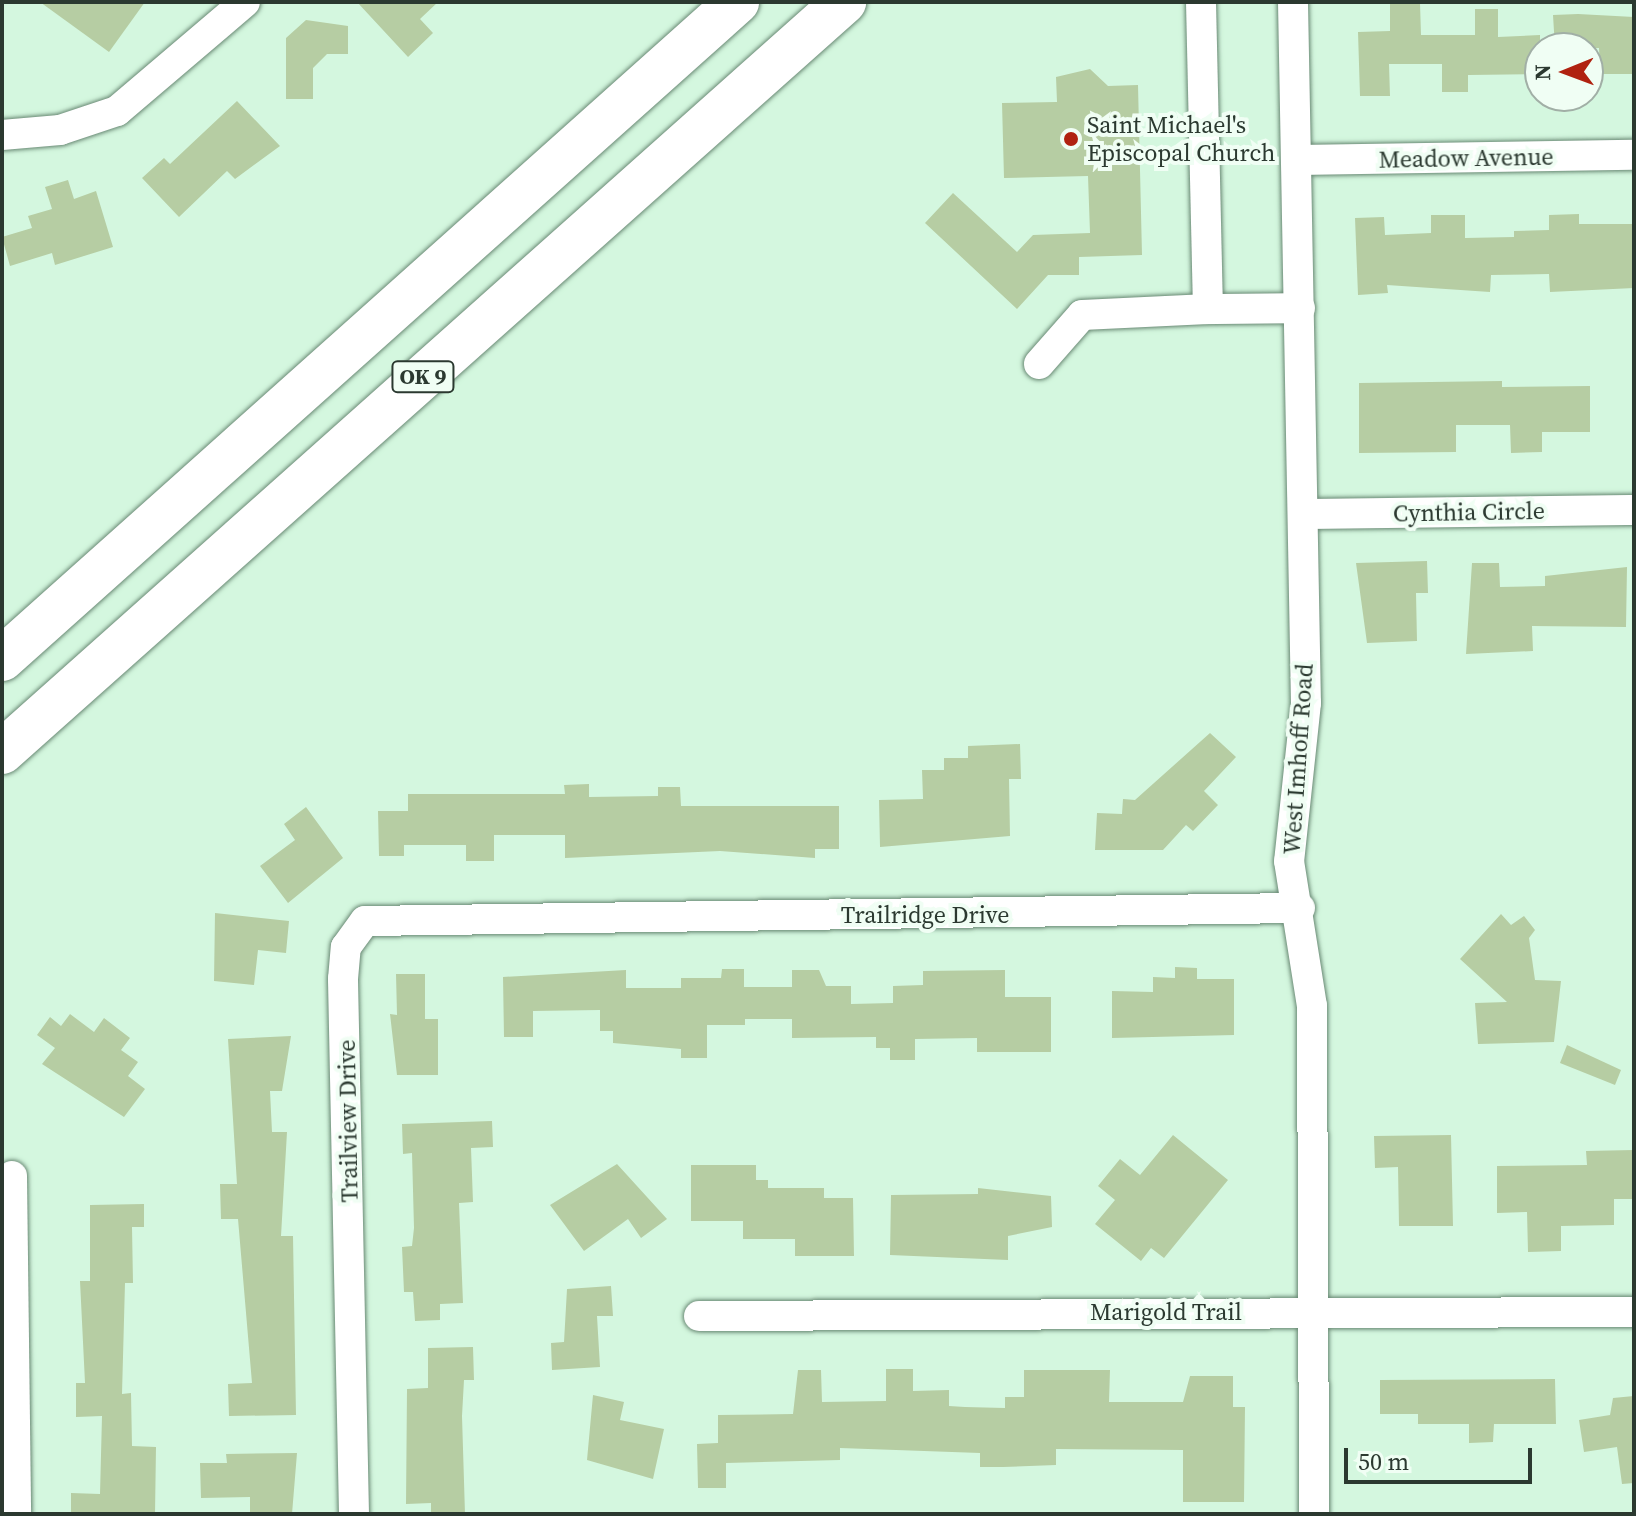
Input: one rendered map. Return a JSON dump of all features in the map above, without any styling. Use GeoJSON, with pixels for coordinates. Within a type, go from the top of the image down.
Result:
{"type":"FeatureCollection","features":[{"type":"Feature","properties":{"kind":"highway","name":"OK 9"},"geometry":{"type":"LineString","coordinates":[[2,659],[737,2]]}},
{"type":"Feature","properties":{"kind":"highway","name":"OK 9"},"geometry":{"type":"LineString","coordinates":[[2,752],[844,2]]}},
{"type":"Feature","properties":{"kind":"street"},"geometry":{"type":"LineString","coordinates":[[2,135],[60,130],[117,111],[245,2]]}},
{"type":"Feature","properties":{"kind":"street"},"geometry":{"type":"LineString","coordinates":[[1201,2],[1208,309]]}},
{"type":"Feature","properties":{"kind":"street","name":"West Imhoff Road"},"geometry":{"type":"LineString","coordinates":[[1293,2],[1306,703],[1289,861],[1300,908],[1312,1006],[1317,1311],[1314,1514]]}},
{"type":"Feature","properties":{"kind":"street","name":"Meadow Avenue"},"geometry":{"type":"LineString","coordinates":[[1297,160],[1634,155]]}},
{"type":"Feature","properties":{"kind":"street"},"geometry":{"type":"LineString","coordinates":[[1039,364],[1082,315],[1300,308]]}},
{"type":"Feature","properties":{"kind":"street","name":"Cynthia Circle"},"geometry":{"type":"LineString","coordinates":[[1303,514],[1634,510]]}},
{"type":"Feature","properties":{"kind":"street","name":"Trailridge Drive"},"geometry":{"type":"LineString","coordinates":[[550,917],[1300,908]]}},
{"type":"Feature","properties":{"kind":"street","name":"Trailview Drive"},"geometry":{"type":"LineString","coordinates":[[354,1514],[346,947],[365,921],[383,918],[550,917]]}},
{"type":"Feature","properties":{"kind":"street"},"geometry":{"type":"LineString","coordinates":[[12,1176],[16,1514]]}},
{"type":"Feature","properties":{"kind":"street","name":"Marigold Trail"},"geometry":{"type":"LineString","coordinates":[[699,1316],[1633,1312]]}},
{"type":"Feature","properties":{"kind":"building"},"geometry":{"type":"Polygon","coordinates":[[[40,2],[145,2],[109,52],[40,2]]]}},
{"type":"Feature","properties":{"kind":"building"},"geometry":{"type":"Polygon","coordinates":[[[357,2],[438,2],[420,19],[433,33],[408,57],[357,2]]]}},
{"type":"Feature","properties":{"kind":"building"},"geometry":{"type":"Polygon","coordinates":[[[1420,3],[1421,35],[1475,35],[1475,9],[1498,9],[1498,37],[1524,36],[1524,74],[1468,75],[1468,92],[1442,92],[1442,64],[1389,64],[1390,96],[1360,96],[1358,32],[1390,31],[1390,4],[1420,3]]]}},
{"type":"Feature","properties":{"kind":"building"},"geometry":{"type":"Polygon","coordinates":[[[1553,15],[1634,17],[1634,74],[1604,74],[1604,32],[1554,32],[1553,15]]]}},
{"type":"Feature","properties":{"kind":"building"},"geometry":{"type":"Polygon","coordinates":[[[306,20],[348,26],[348,54],[327,54],[313,68],[313,99],[286,99],[286,38],[306,20]]]}},
{"type":"Feature","properties":{"kind":"building","name":"Saint Michael's Episcopal Church"},"geometry":{"type":"Polygon","coordinates":[[[1090,69],[1108,86],[1138,85],[1142,255],[1079,257],[1079,275],[1048,275],[1017,309],[925,223],[953,193],[1017,252],[1033,235],[1090,233],[1088,176],[1004,178],[1002,103],[1057,102],[1056,77],[1090,69]]]}},
{"type":"Feature","properties":{"kind":"building"},"geometry":{"type":"Polygon","coordinates":[[[237,101],[280,146],[235,179],[227,171],[179,217],[142,178],[164,158],[170,164],[237,101]]]}},
{"type":"Feature","properties":{"kind":"building"},"geometry":{"type":"Polygon","coordinates":[[[68,180],[74,199],[96,191],[113,247],[55,265],[52,253],[10,266],[2,237],[32,228],[28,216],[52,209],[45,187],[68,180]]]}},
{"type":"Feature","properties":{"kind":"building"},"geometry":{"type":"Polygon","coordinates":[[[1579,214],[1579,224],[1634,224],[1634,288],[1550,292],[1549,274],[1491,275],[1490,292],[1387,285],[1388,293],[1358,295],[1355,218],[1384,217],[1385,235],[1431,233],[1431,215],[1465,215],[1465,238],[1514,237],[1514,231],[1549,230],[1549,215],[1579,214]]]}},
{"type":"Feature","properties":{"kind":"building"},"geometry":{"type":"Polygon","coordinates":[[[1502,381],[1502,387],[1590,386],[1590,432],[1542,432],[1542,452],[1511,453],[1510,425],[1456,425],[1456,452],[1359,453],[1359,383],[1502,381]]]}},
{"type":"Feature","properties":{"kind":"building"},"geometry":{"type":"Polygon","coordinates":[[[1427,561],[1428,593],[1416,593],[1417,641],[1367,643],[1356,563],[1427,561]]]}},
{"type":"Feature","properties":{"kind":"building"},"geometry":{"type":"Polygon","coordinates":[[[1472,563],[1499,563],[1500,587],[1545,586],[1545,576],[1627,567],[1626,627],[1532,626],[1533,651],[1466,654],[1472,563]]]}},
{"type":"Feature","properties":{"kind":"building"},"geometry":{"type":"Polygon","coordinates":[[[1210,733],[1236,757],[1204,791],[1218,805],[1193,831],[1186,825],[1163,850],[1095,850],[1097,813],[1122,814],[1123,799],[1135,800],[1210,733]]]}},
{"type":"Feature","properties":{"kind":"building"},"geometry":{"type":"Polygon","coordinates":[[[1020,744],[1021,779],[1009,779],[1010,836],[880,847],[879,800],[923,799],[922,770],[944,770],[944,758],[968,758],[968,746],[1020,744]]]}},
{"type":"Feature","properties":{"kind":"building"},"geometry":{"type":"Polygon","coordinates":[[[589,784],[589,797],[658,796],[658,787],[680,787],[681,806],[839,806],[839,849],[815,849],[815,858],[720,851],[565,858],[565,835],[494,835],[494,861],[466,861],[466,845],[404,845],[404,856],[379,856],[378,811],[408,811],[408,794],[565,794],[564,785],[589,784]]]}},
{"type":"Feature","properties":{"kind":"building"},"geometry":{"type":"Polygon","coordinates":[[[306,807],[343,858],[288,903],[260,866],[295,840],[284,824],[306,807]]]}},
{"type":"Feature","properties":{"kind":"building"},"geometry":{"type":"Polygon","coordinates":[[[215,913],[289,921],[286,953],[258,950],[254,985],[214,981],[215,913]]]}},
{"type":"Feature","properties":{"kind":"building"},"geometry":{"type":"Polygon","coordinates":[[[1501,914],[1511,925],[1524,916],[1535,930],[1529,938],[1535,980],[1561,981],[1554,1042],[1478,1044],[1475,1003],[1507,1002],[1460,959],[1501,914]]]}},
{"type":"Feature","properties":{"kind":"building"},"geometry":{"type":"Polygon","coordinates":[[[1175,967],[1197,968],[1197,979],[1234,979],[1234,1035],[1112,1038],[1112,991],[1153,992],[1153,977],[1175,978],[1175,967]]]}},
{"type":"Feature","properties":{"kind":"building"},"geometry":{"type":"Polygon","coordinates":[[[722,969],[744,969],[744,987],[792,987],[792,970],[819,970],[826,986],[851,986],[851,1004],[893,1003],[893,986],[923,985],[923,971],[1005,970],[1005,997],[1051,997],[1051,1052],[977,1052],[977,1038],[915,1039],[915,1060],[890,1060],[890,1048],[876,1048],[876,1037],[792,1038],[792,1019],[745,1019],[745,1025],[707,1025],[707,1058],[681,1058],[681,1049],[613,1043],[613,1031],[600,1031],[600,1010],[533,1011],[533,1037],[504,1037],[503,977],[626,970],[626,988],[681,988],[681,978],[721,978],[722,969]]]}},
{"type":"Feature","properties":{"kind":"building"},"geometry":{"type":"Polygon","coordinates":[[[396,974],[425,974],[425,1019],[438,1019],[438,1075],[397,1075],[390,1014],[397,1015],[396,974]]]}},
{"type":"Feature","properties":{"kind":"building"},"geometry":{"type":"Polygon","coordinates":[[[70,1014],[94,1032],[104,1018],[130,1038],[121,1050],[138,1062],[128,1076],[145,1089],[124,1117],[42,1064],[55,1048],[37,1035],[50,1017],[61,1026],[70,1014]]]}},
{"type":"Feature","properties":{"kind":"building"},"geometry":{"type":"Polygon","coordinates":[[[291,1036],[282,1091],[270,1091],[272,1132],[287,1132],[281,1236],[293,1236],[296,1415],[229,1416],[228,1384],[252,1383],[238,1219],[221,1219],[220,1184],[237,1184],[228,1039],[291,1036]]]}},
{"type":"Feature","properties":{"kind":"building"},"geometry":{"type":"Polygon","coordinates":[[[1567,1045],[1621,1070],[1615,1085],[1560,1063],[1567,1045]]]}},
{"type":"Feature","properties":{"kind":"building"},"geometry":{"type":"Polygon","coordinates":[[[492,1121],[493,1147],[471,1148],[473,1202],[459,1203],[463,1303],[440,1304],[440,1320],[415,1321],[413,1292],[404,1292],[402,1247],[412,1246],[414,1228],[412,1153],[403,1154],[402,1124],[492,1121]]]}},
{"type":"Feature","properties":{"kind":"building"},"geometry":{"type":"Polygon","coordinates":[[[1173,1135],[1228,1180],[1164,1258],[1151,1248],[1141,1261],[1095,1224],[1115,1200],[1098,1186],[1120,1159],[1140,1175],[1173,1135]]]}},
{"type":"Feature","properties":{"kind":"building"},"geometry":{"type":"Polygon","coordinates":[[[1451,1135],[1453,1226],[1399,1226],[1398,1167],[1375,1168],[1374,1136],[1451,1135]]]}},
{"type":"Feature","properties":{"kind":"building"},"geometry":{"type":"Polygon","coordinates":[[[1634,1150],[1634,1199],[1614,1199],[1614,1225],[1561,1226],[1561,1251],[1528,1252],[1527,1212],[1497,1213],[1497,1166],[1587,1165],[1586,1151],[1634,1150]]]}},
{"type":"Feature","properties":{"kind":"building"},"geometry":{"type":"Polygon","coordinates":[[[617,1164],[667,1219],[641,1238],[628,1219],[584,1251],[550,1205],[617,1164]]]}},
{"type":"Feature","properties":{"kind":"building"},"geometry":{"type":"Polygon","coordinates":[[[691,1165],[756,1165],[756,1180],[768,1180],[768,1188],[824,1188],[824,1198],[853,1198],[854,1256],[795,1256],[795,1239],[743,1239],[743,1221],[691,1221],[691,1165]]]}},
{"type":"Feature","properties":{"kind":"building"},"geometry":{"type":"Polygon","coordinates":[[[978,1188],[1051,1196],[1052,1227],[1008,1236],[1008,1260],[890,1255],[891,1195],[978,1194],[978,1188]]]}},
{"type":"Feature","properties":{"kind":"building"},"geometry":{"type":"Polygon","coordinates":[[[144,1204],[144,1227],[132,1227],[133,1283],[125,1283],[122,1394],[131,1393],[132,1446],[156,1447],[155,1514],[71,1514],[71,1493],[100,1494],[102,1416],[76,1417],[76,1383],[85,1383],[80,1281],[90,1281],[90,1205],[144,1204]]]}},
{"type":"Feature","properties":{"kind":"building"},"geometry":{"type":"Polygon","coordinates":[[[611,1286],[613,1316],[597,1316],[600,1367],[552,1370],[551,1343],[564,1342],[567,1289],[611,1286]]]}},
{"type":"Feature","properties":{"kind":"building"},"geometry":{"type":"Polygon","coordinates":[[[473,1347],[474,1380],[464,1380],[462,1416],[465,1514],[431,1514],[431,1503],[406,1504],[407,1389],[428,1388],[428,1348],[473,1347]]]}},
{"type":"Feature","properties":{"kind":"building"},"geometry":{"type":"Polygon","coordinates":[[[886,1369],[913,1369],[913,1391],[949,1390],[949,1406],[1005,1408],[1005,1397],[1024,1397],[1024,1370],[1110,1370],[1109,1402],[1183,1402],[1190,1376],[1233,1376],[1233,1407],[1245,1407],[1244,1502],[1183,1502],[1183,1450],[1056,1449],[1056,1465],[980,1467],[980,1453],[840,1448],[840,1460],[726,1463],[726,1488],[698,1488],[697,1444],[718,1443],[718,1415],[793,1414],[798,1370],[821,1370],[822,1402],[886,1401],[886,1369]]]}},
{"type":"Feature","properties":{"kind":"building"},"geometry":{"type":"Polygon","coordinates":[[[1555,1379],[1556,1424],[1494,1424],[1493,1442],[1469,1443],[1469,1424],[1418,1424],[1418,1414],[1380,1414],[1380,1380],[1555,1379]]]}},
{"type":"Feature","properties":{"kind":"building"},"geometry":{"type":"Polygon","coordinates":[[[593,1395],[624,1402],[620,1420],[664,1429],[653,1479],[587,1460],[593,1395]]]}},
{"type":"Feature","properties":{"kind":"building"},"geometry":{"type":"Polygon","coordinates":[[[1634,1396],[1634,1483],[1622,1484],[1617,1447],[1584,1452],[1579,1420],[1610,1415],[1613,1398],[1634,1396]]]}},
{"type":"Feature","properties":{"kind":"building"},"geometry":{"type":"Polygon","coordinates":[[[297,1453],[292,1514],[250,1514],[250,1497],[201,1498],[200,1463],[227,1463],[226,1454],[297,1453]]]}},
{"type":"Feature","properties":{"kind":"place","name":"Saint Michael's Episcopal Church"},"geometry":{"type":"Point","coordinates":[1071,139]}}]}
